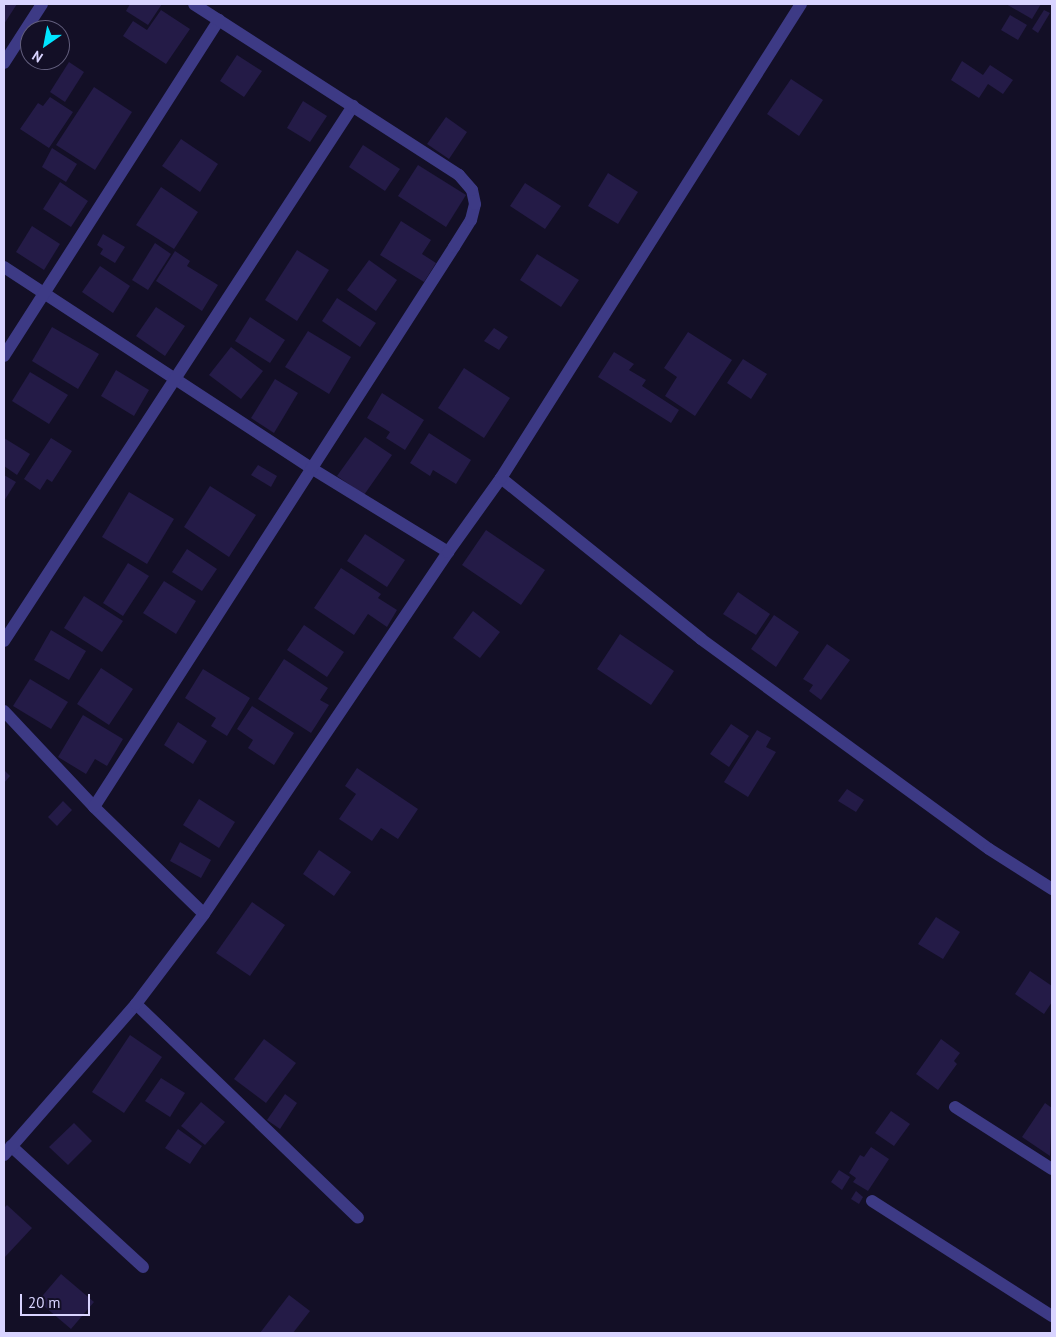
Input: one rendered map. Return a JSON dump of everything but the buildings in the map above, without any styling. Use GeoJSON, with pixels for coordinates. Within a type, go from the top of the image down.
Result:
{"type":"FeatureCollection","features":[{"type":"Feature","properties":{"kind":"street"},"geometry":{"type":"LineString","coordinates":[[4,63],[42,4]]}},
{"type":"Feature","properties":{"kind":"street"},"geometry":{"type":"LineString","coordinates":[[94,807],[454,247],[471,220],[475,204],[472,190],[459,176],[194,4]]}},
{"type":"Feature","properties":{"kind":"street"},"geometry":{"type":"LineString","coordinates":[[143,1267],[8,1150],[136,1004],[204,914],[448,552],[501,478],[801,4]]}},
{"type":"Feature","properties":{"kind":"street"},"geometry":{"type":"LineString","coordinates":[[4,356],[219,20]]}},
{"type":"Feature","properties":{"kind":"street"},"geometry":{"type":"LineString","coordinates":[[4,641],[353,106]]}},
{"type":"Feature","properties":{"kind":"street"},"geometry":{"type":"LineString","coordinates":[[4,267],[311,468],[448,552]]}},
{"type":"Feature","properties":{"kind":"street"},"geometry":{"type":"LineString","coordinates":[[501,478],[701,639],[990,849],[1052,889]]}},
{"type":"Feature","properties":{"kind":"street"},"geometry":{"type":"LineString","coordinates":[[4,711],[94,807],[204,914]]}},
{"type":"Feature","properties":{"kind":"street"},"geometry":{"type":"LineString","coordinates":[[136,1004],[358,1218]]}},
{"type":"Feature","properties":{"kind":"street"},"geometry":{"type":"LineString","coordinates":[[955,1106],[1052,1169]]}},
{"type":"Feature","properties":{"kind":"street"},"geometry":{"type":"LineString","coordinates":[[872,1201],[1052,1316]]}}]}
